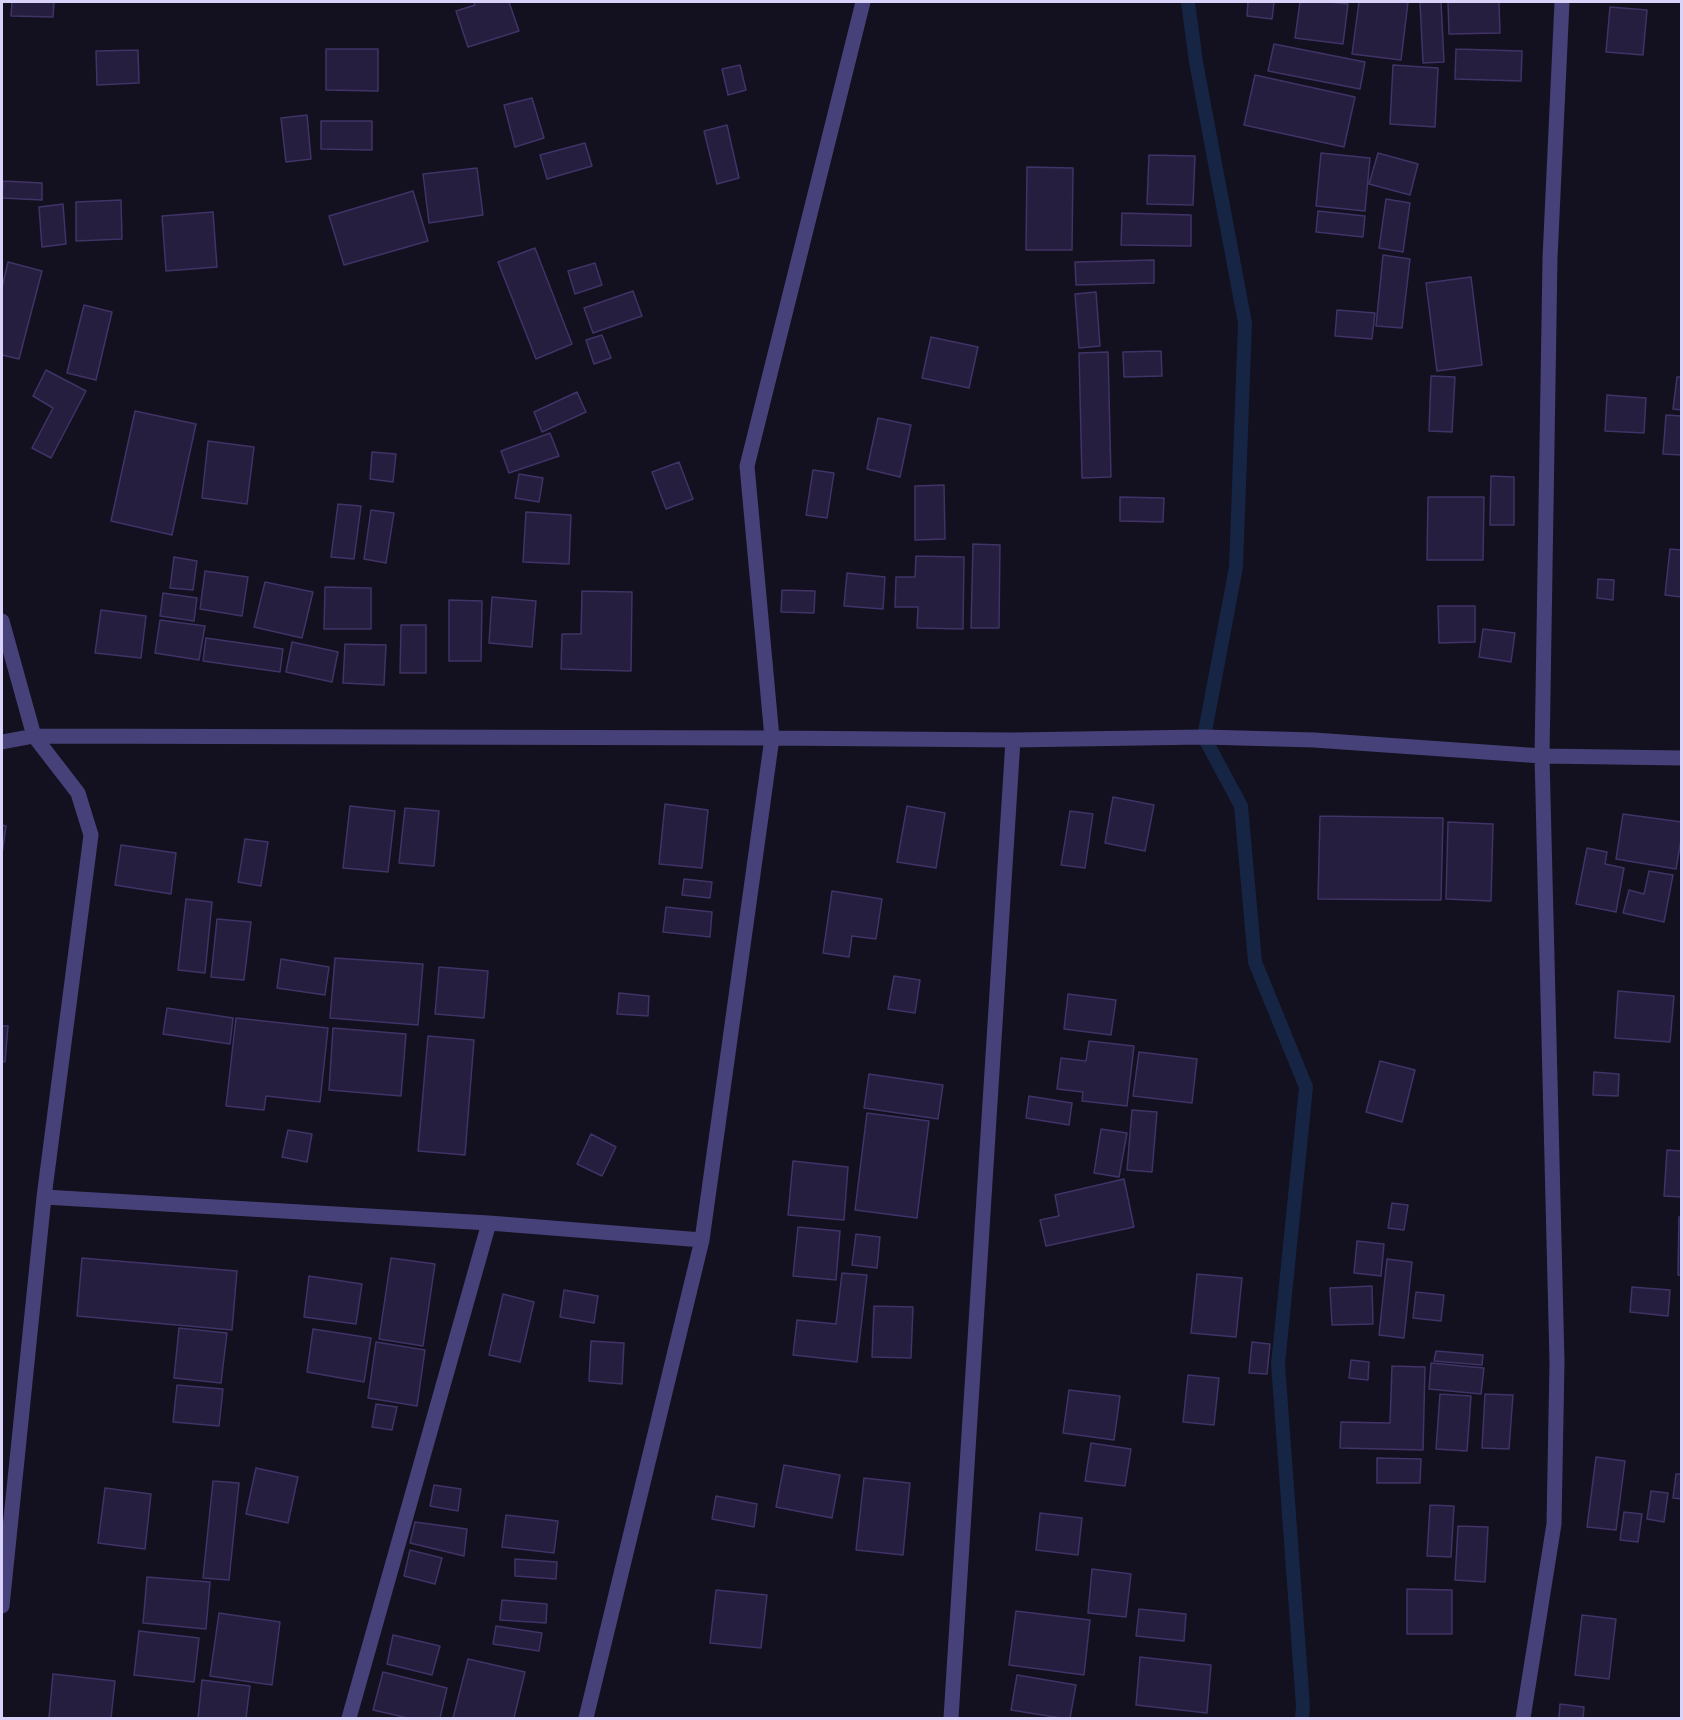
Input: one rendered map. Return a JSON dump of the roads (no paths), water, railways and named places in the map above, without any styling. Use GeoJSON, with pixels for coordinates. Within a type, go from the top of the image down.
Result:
{"type":"FeatureCollection","features":[{"type":"Feature","properties":{"kind":"street"},"geometry":{"type":"LineString","coordinates":[[586,1719],[702,1240],[772,738],[747,466],[862,2]]}},
{"type":"Feature","properties":{"kind":"street"},"geometry":{"type":"LineString","coordinates":[[1523,1719],[1555,1513],[1557,1362],[1542,756],[1551,258],[1562,2]]}},
{"type":"Feature","properties":{"kind":"street"},"geometry":{"type":"LineString","coordinates":[[2,621],[34,736],[78,793],[92,836],[44,1197],[2,1606]]}},
{"type":"Feature","properties":{"kind":"street"},"geometry":{"type":"LineString","coordinates":[[2,742],[34,736],[1013,740],[1204,737],[1292,740],[1542,756],[1682,758]]}},
{"type":"Feature","properties":{"kind":"street"},"geometry":{"type":"LineString","coordinates":[[951,1719],[1013,740]]}},
{"type":"Feature","properties":{"kind":"street"},"geometry":{"type":"LineString","coordinates":[[44,1197],[489,1223],[702,1240]]}},
{"type":"Feature","properties":{"kind":"street"},"geometry":{"type":"LineString","coordinates":[[349,1719],[489,1223]]}},
{"type":"Feature","properties":{"kind":"waterway"},"geometry":{"type":"LineString","coordinates":[[1188,2],[1196,62],[1245,323],[1236,567],[1204,737],[1241,806],[1255,962],[1306,1087],[1278,1364],[1303,1706],[1302,1718]]}}]}
